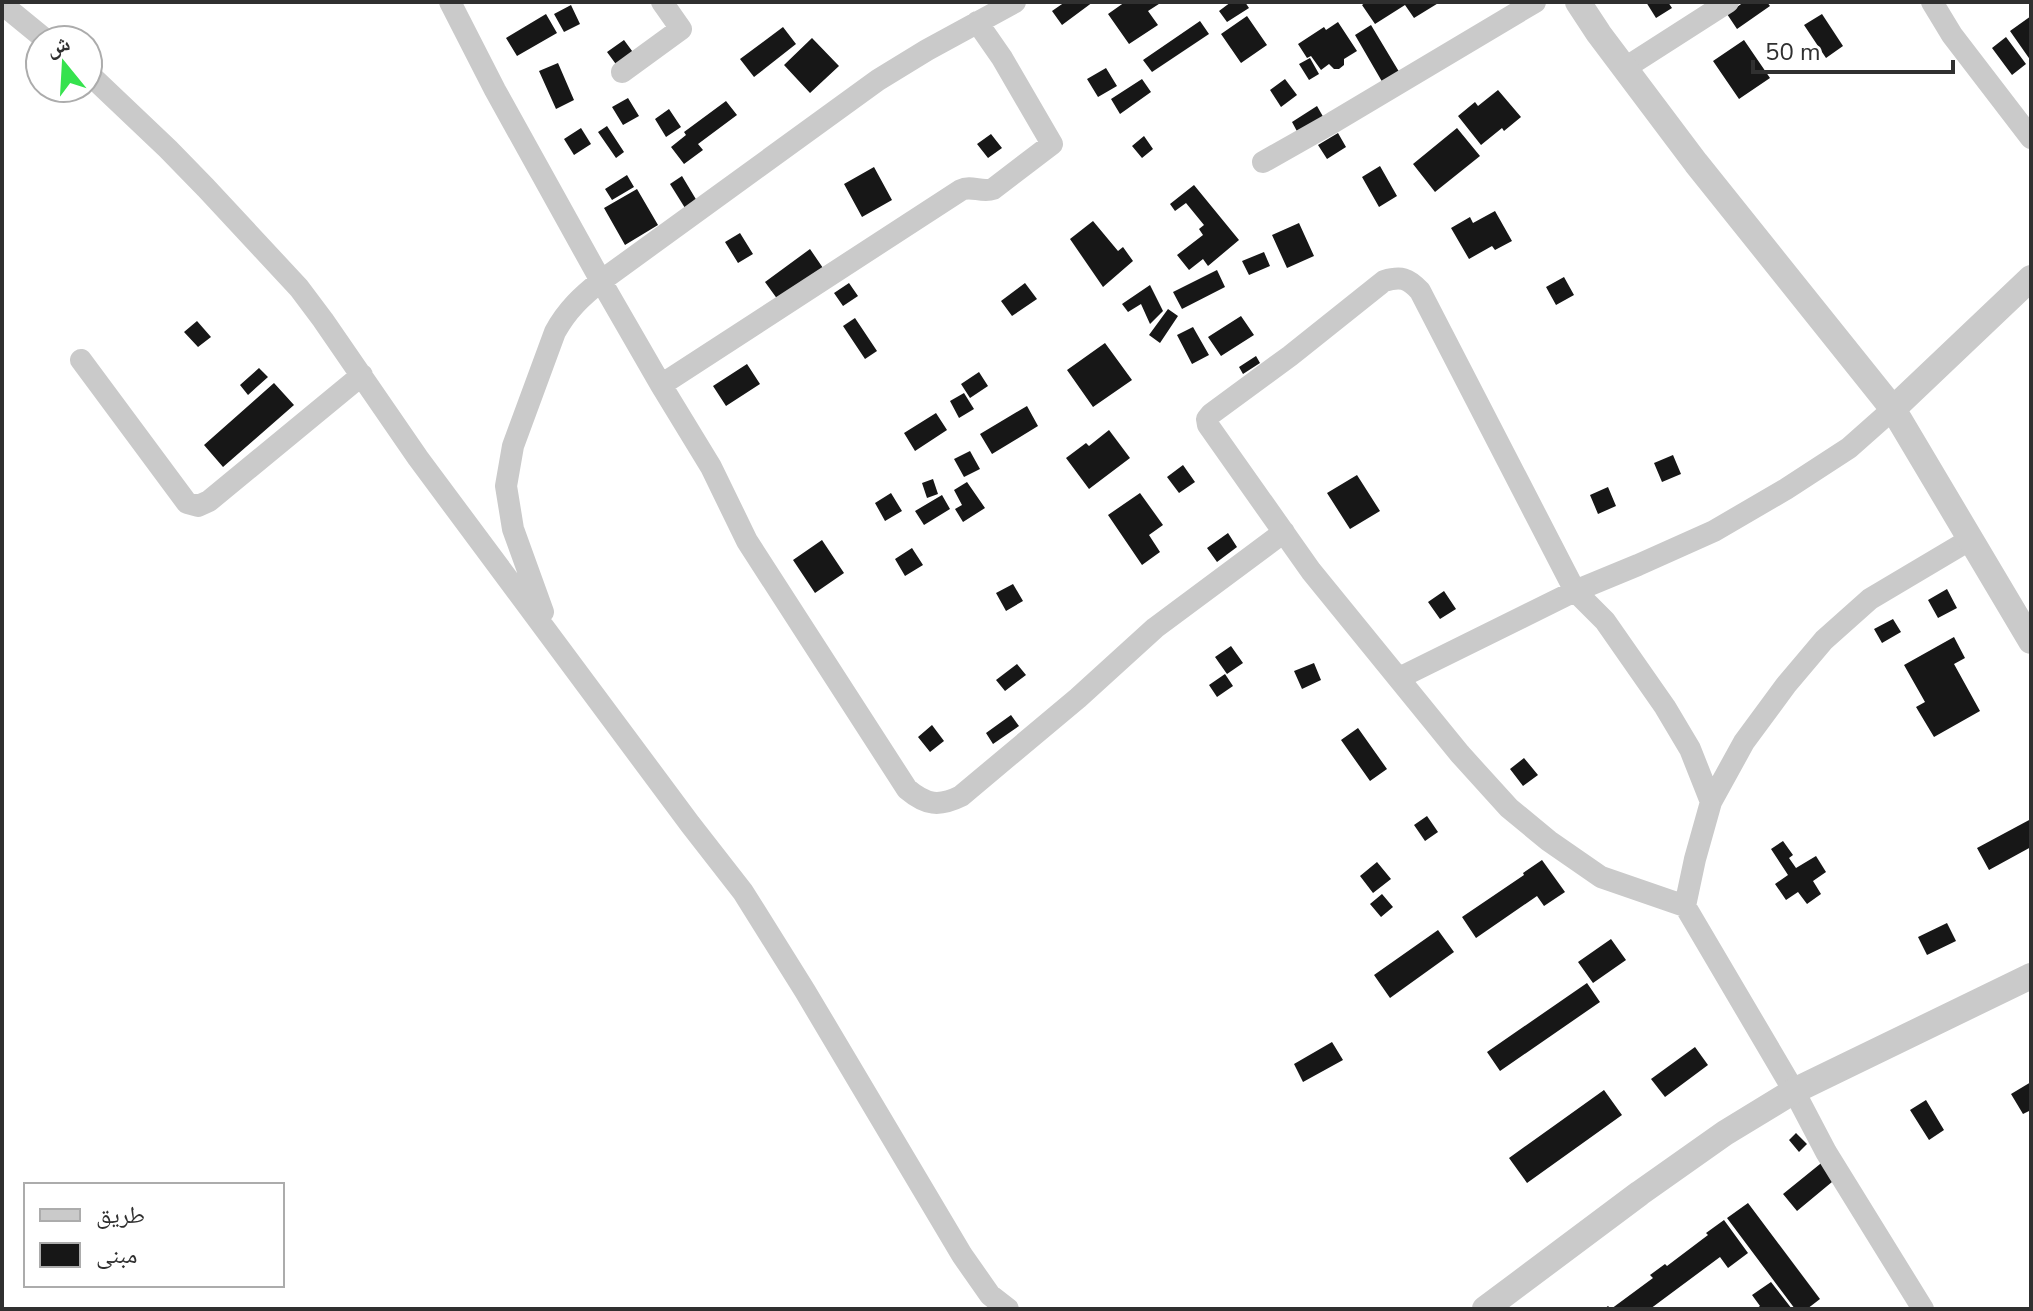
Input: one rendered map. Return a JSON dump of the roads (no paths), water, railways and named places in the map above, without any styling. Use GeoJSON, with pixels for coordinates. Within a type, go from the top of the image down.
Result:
{"type":"FeatureCollection","features":[{"type":"Feature","properties":{"kind":"street"},"geometry":{"type":"LineString","coordinates":[[450,2],[601,281],[711,467],[747,541],[907,789],[917,797],[931,803],[946,804],[961,796],[1078,698],[1155,628],[1284,532]]}},
{"type":"Feature","properties":{"kind":"street"},"geometry":{"type":"LineString","coordinates":[[622,72],[681,29],[662,2]]}},
{"type":"Feature","properties":{"kind":"street"},"geometry":{"type":"LineString","coordinates":[[554,641],[513,529],[506,486],[513,446],[555,332],[564,316],[601,281],[840,106],[927,50],[1015,2]]}},
{"type":"Feature","properties":{"kind":"street"},"geometry":{"type":"LineString","coordinates":[[1263,162],[1535,2]]}},
{"type":"Feature","properties":{"kind":"street"},"geometry":{"type":"LineString","coordinates":[[1578,2],[1696,163],[1893,409],[2031,641]]}},
{"type":"Feature","properties":{"kind":"street"},"geometry":{"type":"LineString","coordinates":[[1625,68],[1728,2]]}},
{"type":"Feature","properties":{"kind":"street"},"geometry":{"type":"LineString","coordinates":[[1932,2],[1952,35],[2031,138]]}},
{"type":"Feature","properties":{"kind":"street"},"geometry":{"type":"LineString","coordinates":[[2,4],[26,24]]}},
{"type":"Feature","properties":{"kind":"street"},"geometry":{"type":"LineString","coordinates":[[661,385],[961,190],[993,189],[1052,144],[1002,58],[977,22]]}},
{"type":"Feature","properties":{"kind":"street"},"geometry":{"type":"LineString","coordinates":[[104,88],[168,149],[299,288],[418,458],[743,892],[962,1255],[990,1295],[1008,1309]]}},
{"type":"Feature","properties":{"kind":"street"},"geometry":{"type":"LineString","coordinates":[[1711,802],[1690,749],[1665,707],[1605,621],[1575,591],[1420,291],[1410,281],[1396,278],[1384,281],[1207,419],[1208,425],[1311,571],[1460,754],[1509,808],[1549,841],[1601,877],[1685,906],[1841,1177],[1923,1309]]}},
{"type":"Feature","properties":{"kind":"street"},"geometry":{"type":"LineString","coordinates":[[1399,678],[1575,591],[1714,531],[1786,489],[1849,448],[2031,278]]}},
{"type":"Feature","properties":{"kind":"street"},"geometry":{"type":"LineString","coordinates":[[81,360],[187,503],[198,506],[209,501],[362,375]]}},
{"type":"Feature","properties":{"kind":"street"},"geometry":{"type":"LineString","coordinates":[[1685,906],[1711,802],[1744,742],[1786,685],[1824,640],[1870,599],[1971,539]]}},
{"type":"Feature","properties":{"kind":"street"},"geometry":{"type":"LineString","coordinates":[[1485,1309],[1725,1133],[1794,1091],[2031,976]]}}]}
